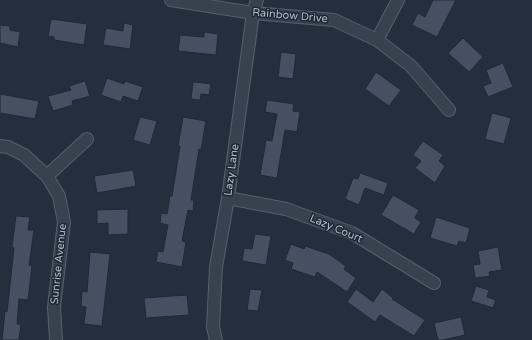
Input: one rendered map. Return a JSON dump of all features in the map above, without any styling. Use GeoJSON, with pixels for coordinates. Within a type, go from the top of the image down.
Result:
{"type":"FeatureCollection","features":[{"type":"Feature","properties":{"kind":"street","name":"Rainbow Drive"},"geometry":{"type":"LineString","coordinates":[[171,0],[253,13],[334,20],[377,40],[411,66],[448,110]]}},
{"type":"Feature","properties":{"kind":"street","name":"Lazy Lane"},"geometry":{"type":"LineString","coordinates":[[216,340],[212,327],[216,266],[228,198],[253,13],[257,0]]}},
{"type":"Feature","properties":{"kind":"street"},"geometry":{"type":"LineString","coordinates":[[377,40],[398,0]]}},
{"type":"Feature","properties":{"kind":"street"},"geometry":{"type":"LineString","coordinates":[[47,176],[87,139]]}},
{"type":"Feature","properties":{"kind":"street","name":"Sunrise Avenue"},"geometry":{"type":"LineString","coordinates":[[0,146],[8,147],[24,155],[47,176],[59,196],[64,222],[54,307],[56,340]]}},
{"type":"Feature","properties":{"kind":"street","name":"Lazy Court"},"geometry":{"type":"LineString","coordinates":[[228,198],[286,209],[352,233],[434,283]]}},
{"type":"Feature","properties":{"kind":"building"},"geometry":{"type":"Polygon","coordinates":[[[433,0],[456,0],[437,37],[412,25],[418,13],[425,17],[433,0]]]}},
{"type":"Feature","properties":{"kind":"building"},"geometry":{"type":"Polygon","coordinates":[[[51,19],[87,24],[84,45],[54,40],[54,37],[48,36],[51,19]]]}},
{"type":"Feature","properties":{"kind":"building"},"geometry":{"type":"Polygon","coordinates":[[[124,23],[133,25],[130,49],[103,45],[106,28],[123,31],[124,23]]]}},
{"type":"Feature","properties":{"kind":"building"},"geometry":{"type":"Polygon","coordinates":[[[0,25],[10,26],[10,30],[20,32],[18,47],[0,43],[0,25]]]}},
{"type":"Feature","properties":{"kind":"building"},"geometry":{"type":"Polygon","coordinates":[[[204,32],[218,34],[216,55],[178,51],[180,35],[204,37],[204,32]]]}},
{"type":"Feature","properties":{"kind":"building"},"geometry":{"type":"Polygon","coordinates":[[[463,38],[483,57],[469,72],[448,53],[463,38]]]}},
{"type":"Feature","properties":{"kind":"building"},"geometry":{"type":"Polygon","coordinates":[[[281,52],[296,54],[293,79],[278,77],[281,52]]]}},
{"type":"Feature","properties":{"kind":"building"},"geometry":{"type":"Polygon","coordinates":[[[503,63],[513,87],[488,97],[483,86],[491,83],[486,70],[503,63]]]}},
{"type":"Feature","properties":{"kind":"building"},"geometry":{"type":"Polygon","coordinates":[[[376,72],[401,90],[389,106],[365,89],[376,72]]]}},
{"type":"Feature","properties":{"kind":"building"},"geometry":{"type":"Polygon","coordinates":[[[107,78],[124,84],[125,81],[143,87],[138,101],[123,96],[121,102],[101,95],[107,78]]]}},
{"type":"Feature","properties":{"kind":"building"},"geometry":{"type":"Polygon","coordinates":[[[85,81],[90,96],[72,101],[73,105],[53,111],[48,96],[71,90],[69,86],[85,81]]]}},
{"type":"Feature","properties":{"kind":"building"},"geometry":{"type":"Polygon","coordinates":[[[193,82],[211,84],[209,95],[201,94],[200,100],[191,99],[193,82]]]}},
{"type":"Feature","properties":{"kind":"building"},"geometry":{"type":"Polygon","coordinates":[[[0,94],[39,101],[35,119],[0,113],[0,94]]]}},
{"type":"Feature","properties":{"kind":"building"},"geometry":{"type":"Polygon","coordinates":[[[267,100],[294,104],[293,111],[300,112],[297,132],[285,130],[277,178],[260,175],[266,140],[272,141],[277,114],[265,112],[267,100]]]}},
{"type":"Feature","properties":{"kind":"building"},"geometry":{"type":"Polygon","coordinates":[[[492,113],[511,118],[504,144],[485,139],[492,113]]]}},
{"type":"Feature","properties":{"kind":"building"},"geometry":{"type":"Polygon","coordinates":[[[140,117],[157,121],[150,145],[133,140],[140,117]]]}},
{"type":"Feature","properties":{"kind":"building"},"geometry":{"type":"Polygon","coordinates":[[[183,117],[206,121],[201,150],[199,149],[191,200],[194,200],[193,211],[188,210],[182,241],[186,242],[182,267],[156,262],[158,251],[163,252],[168,225],[160,223],[161,213],[167,214],[170,196],[172,196],[183,117]]]}},
{"type":"Feature","properties":{"kind":"building"},"geometry":{"type":"Polygon","coordinates":[[[423,141],[443,155],[439,161],[445,166],[435,183],[415,168],[421,161],[413,155],[423,141]]]}},
{"type":"Feature","properties":{"kind":"building"},"geometry":{"type":"Polygon","coordinates":[[[133,170],[136,186],[97,193],[94,176],[133,170]]]}},
{"type":"Feature","properties":{"kind":"building"},"geometry":{"type":"Polygon","coordinates":[[[360,173],[388,183],[384,195],[365,188],[359,205],[345,199],[353,178],[358,179],[360,173]]]}},
{"type":"Feature","properties":{"kind":"building"},"geometry":{"type":"Polygon","coordinates":[[[393,195],[419,210],[415,218],[421,222],[414,234],[381,215],[393,195]]]}},
{"type":"Feature","properties":{"kind":"building"},"geometry":{"type":"Polygon","coordinates":[[[128,209],[128,234],[108,235],[108,223],[97,224],[97,210],[128,209]]]}},
{"type":"Feature","properties":{"kind":"building"},"geometry":{"type":"Polygon","coordinates":[[[16,216],[30,217],[28,230],[34,230],[29,265],[32,266],[28,300],[19,299],[17,324],[21,324],[19,340],[2,340],[5,311],[7,312],[16,216]]]}},
{"type":"Feature","properties":{"kind":"building"},"geometry":{"type":"Polygon","coordinates":[[[436,217],[470,228],[466,243],[459,241],[457,246],[430,238],[436,217]]]}},
{"type":"Feature","properties":{"kind":"building"},"geometry":{"type":"Polygon","coordinates":[[[255,234],[271,236],[266,265],[242,261],[244,248],[252,249],[255,234]]]}},
{"type":"Feature","properties":{"kind":"building"},"geometry":{"type":"Polygon","coordinates":[[[291,244],[304,249],[305,246],[329,254],[346,266],[344,269],[356,278],[347,292],[317,272],[315,277],[291,269],[293,263],[285,260],[291,244]]]}},
{"type":"Feature","properties":{"kind":"building"},"geometry":{"type":"Polygon","coordinates":[[[498,247],[502,270],[489,272],[490,276],[475,278],[473,265],[480,264],[478,251],[498,247]]]}},
{"type":"Feature","properties":{"kind":"building"},"geometry":{"type":"Polygon","coordinates":[[[90,252],[110,254],[102,326],[84,324],[86,307],[81,306],[82,291],[87,292],[90,252]]]}},
{"type":"Feature","properties":{"kind":"building"},"geometry":{"type":"Polygon","coordinates":[[[476,286],[489,290],[487,297],[496,300],[493,308],[471,301],[476,286]]]}},
{"type":"Feature","properties":{"kind":"building"},"geometry":{"type":"Polygon","coordinates":[[[250,289],[262,290],[258,311],[247,310],[250,289]]]}},
{"type":"Feature","properties":{"kind":"building"},"geometry":{"type":"Polygon","coordinates":[[[356,289],[373,302],[382,289],[393,298],[392,299],[425,320],[414,336],[380,315],[375,322],[347,302],[356,289]]]}},
{"type":"Feature","properties":{"kind":"building"},"geometry":{"type":"Polygon","coordinates":[[[187,295],[189,315],[146,318],[144,298],[187,295]]]}},
{"type":"Feature","properties":{"kind":"building"},"geometry":{"type":"Polygon","coordinates":[[[461,317],[465,335],[438,340],[434,323],[461,317]]]}}]}
